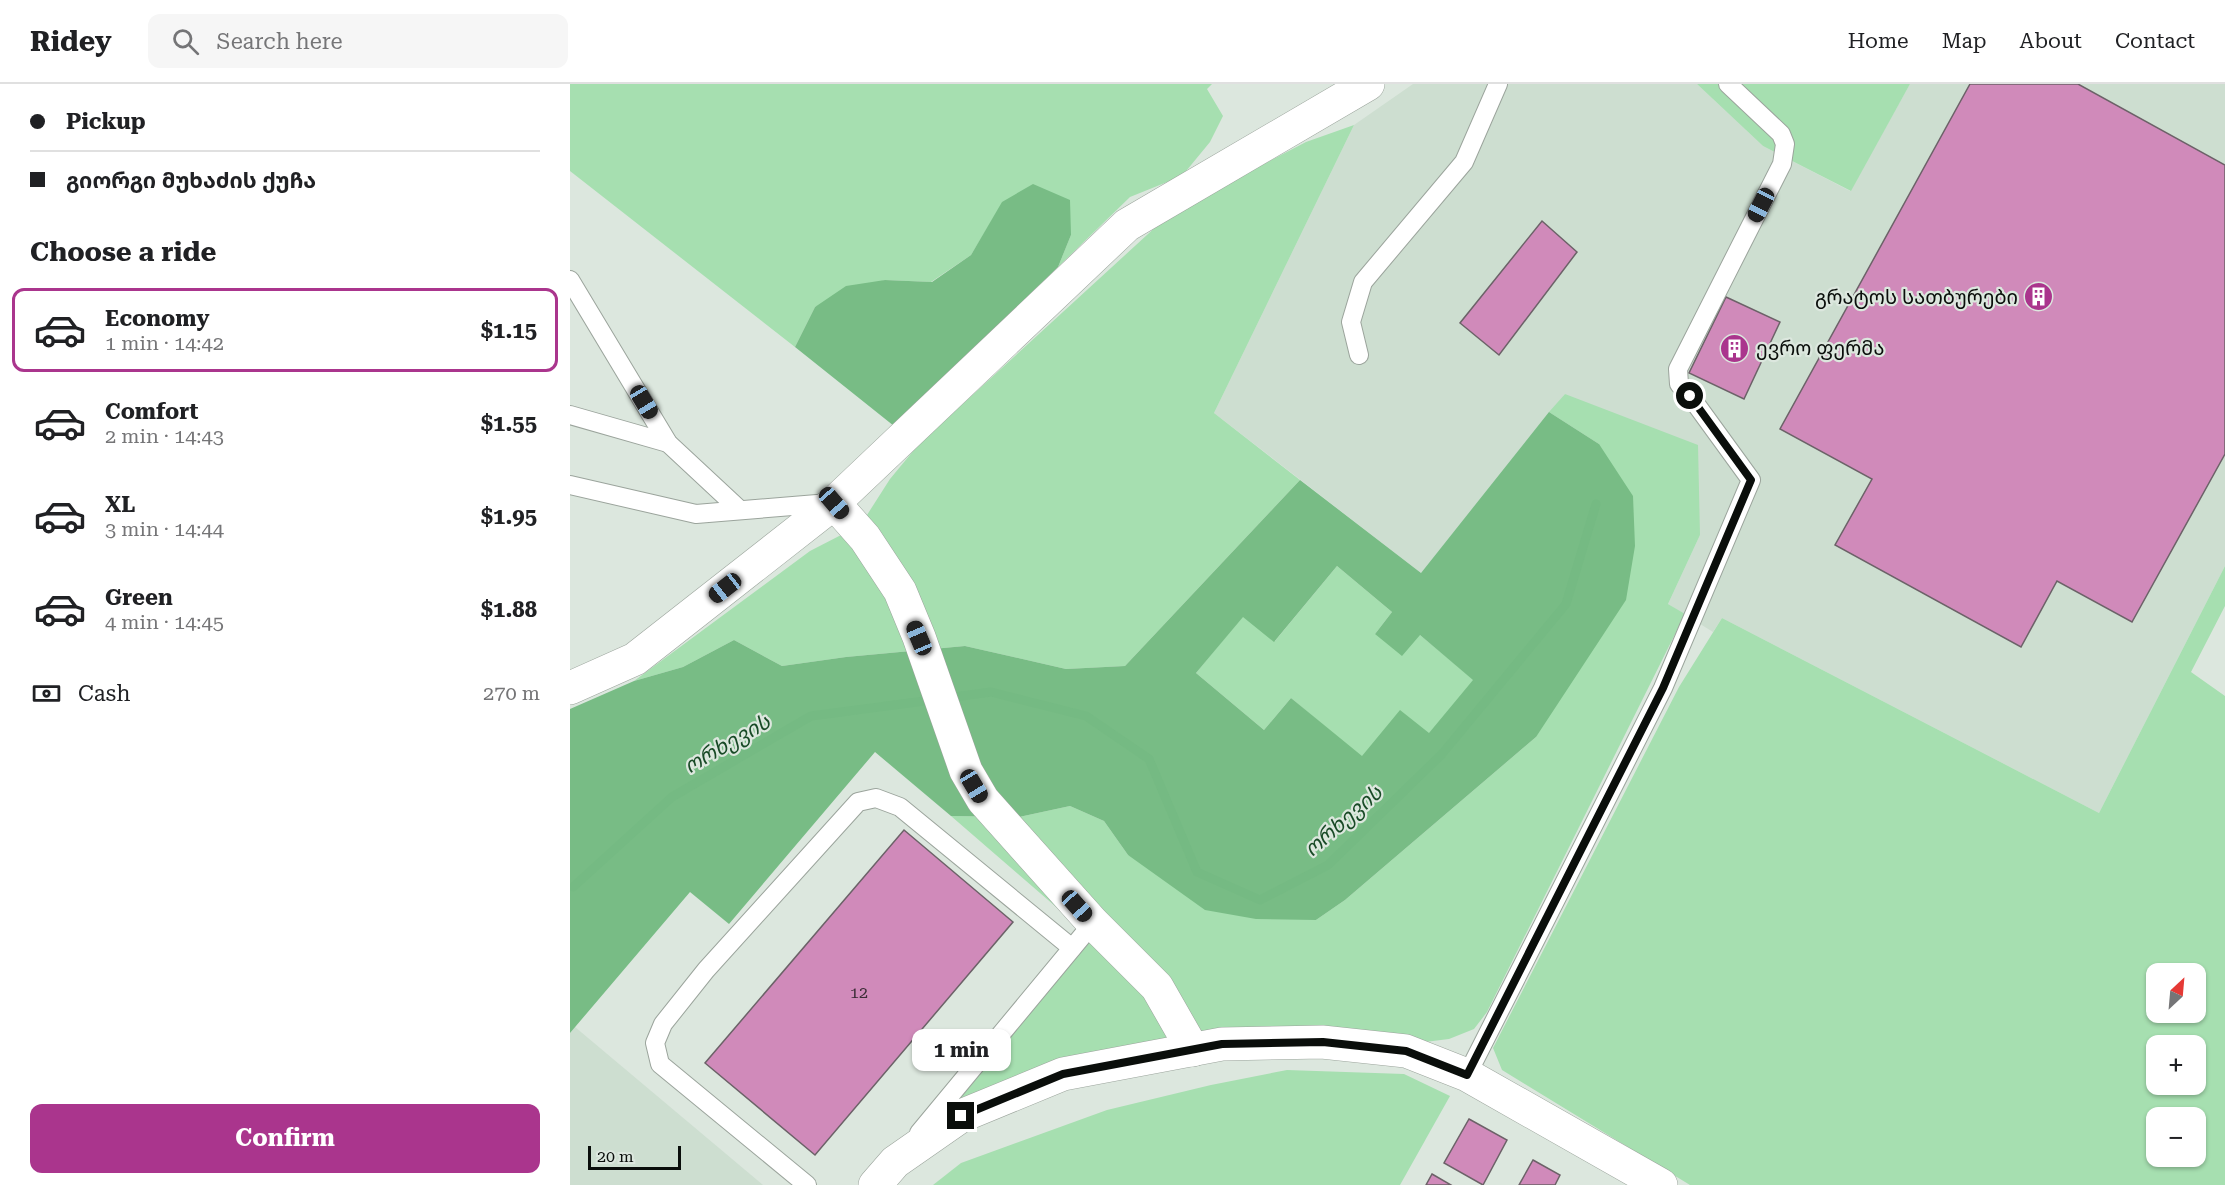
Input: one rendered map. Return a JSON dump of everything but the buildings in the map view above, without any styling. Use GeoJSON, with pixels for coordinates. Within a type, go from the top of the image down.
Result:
{"type":"FeatureCollection","features":[{"type":"Feature","properties":{"kind":"street"},"geometry":{"type":"LineString","coordinates":[[570,688],[634,659],[834,503],[1127,225],[1368,84]]}},
{"type":"Feature","properties":{"kind":"street"},"geometry":{"type":"LineString","coordinates":[[834,503],[864,538],[900,591],[966,771],[983,800],[1093,923],[1157,987],[1193,1050]]}},
{"type":"Feature","properties":{"kind":"street"},"geometry":{"type":"LineString","coordinates":[[885,1173],[961,1116],[1063,1074],[1222,1044],[1323,1042],[1406,1051],[1467,1075],[1660,1185]]}},
{"type":"Feature","properties":{"kind":"lane"},"geometry":{"type":"LineString","coordinates":[[1359,355],[1351,322],[1363,282],[1464,162],[1498,84]]}},
{"type":"Feature","properties":{"kind":"lane"},"geometry":{"type":"LineString","coordinates":[[1467,1075],[1663,688],[1751,480],[1679,384],[1678,369],[1782,164],[1785,144],[1781,134],[1728,84]]}},
{"type":"Feature","properties":{"kind":"lane"},"geometry":{"type":"LineString","coordinates":[[570,280],[668,443],[740,510]]}},
{"type":"Feature","properties":{"kind":"lane"},"geometry":{"type":"LineString","coordinates":[[570,415],[668,443]]}},
{"type":"Feature","properties":{"kind":"lane"},"geometry":{"type":"LineString","coordinates":[[570,485],[696,514],[834,503]]}},
{"type":"Feature","properties":{"kind":"lane"},"geometry":{"type":"LineString","coordinates":[[807,1185],[660,1064],[655,1044],[663,1024],[706,970],[858,802],[876,798],[900,807],[1072,948]]}},
{"type":"Feature","properties":{"kind":"lane"},"geometry":{"type":"LineString","coordinates":[[885,1173],[1093,923]]}},
{"type":"Feature","properties":{"kind":"shaded area"},"geometry":{"type":"Polygon","coordinates":[[[1413,84],[1697,84],[1763,146],[1850,191],[1910,84],[2225,84],[2225,566],[2099,813],[1722,618],[1713,632],[1668,604],[1700,535],[1565,394],[1421,573],[1214,413],[1354,125],[1413,84]]]}},
{"type":"Feature","properties":{"kind":"shaded area"},"geometry":{"type":"Polygon","coordinates":[[[575,1027],[763,1185],[570,1185],[570,1033],[575,1027]]]}},
{"type":"Feature","properties":{"kind":"green space"},"geometry":{"type":"Polygon","coordinates":[[[570,84],[1212,84],[1207,89],[1223,116],[1210,142],[1182,176],[1130,197],[1058,267],[1071,235],[1003,202],[971,255],[931,282],[885,280],[815,307],[795,347],[570,171],[570,84]]]}},
{"type":"Feature","properties":{"kind":"green space"},"geometry":{"type":"Polygon","coordinates":[[[1697,84],[1910,84],[1851,191],[1763,146],[1697,84]]]}},
{"type":"Feature","properties":{"kind":"green space"},"geometry":{"type":"Polygon","coordinates":[[[1354,125],[1214,413],[1300,480],[1125,666],[1066,669],[965,646],[846,657],[782,666],[734,640],[683,667],[634,681],[810,551],[843,534],[867,515],[890,479],[919,444],[1172,212],[1306,142],[1354,125]]]}},
{"type":"Feature","properties":{"kind":"green space"},"geometry":{"type":"Polygon","coordinates":[[[1033,184],[1070,200],[1071,235],[1058,267],[894,426],[795,347],[815,307],[846,286],[885,280],[932,282],[971,255],[1002,202],[1033,184]]]}},
{"type":"Feature","properties":{"kind":"green space"},"geometry":{"type":"Polygon","coordinates":[[[1565,394],[1698,445],[1700,535],[1668,604],[1685,614],[1487,1012],[1474,1029],[1449,1039],[1417,1043],[1361,1031],[944,1114],[1092,938],[951,816],[1019,817],[1070,806],[1104,821],[1128,855],[1316,920],[1345,900],[1536,737],[1599,444],[1549,412],[1565,394]]]}},
{"type":"Feature","properties":{"kind":"green space"},"geometry":{"type":"Polygon","coordinates":[[[1549,412],[1599,444],[1633,496],[1635,546],[1626,600],[1536,737],[1345,900],[1316,920],[1256,919],[1205,910],[1128,855],[1104,821],[1070,806],[1019,817],[951,816],[875,752],[729,924],[690,892],[570,1033],[570,709],[634,681],[683,667],[734,640],[782,666],[846,657],[965,646],[1066,669],[1125,666],[1300,480],[1421,573],[1549,412]],[[1337,566],[1274,642],[1243,617],[1196,673],[1264,730],[1291,698],[1362,756],[1400,710],[1429,733],[1473,680],[1420,635],[1402,656],[1375,634],[1392,612],[1337,566]]]}},
{"type":"Feature","properties":{"kind":"green space"},"geometry":{"type":"Polygon","coordinates":[[[1337,566],[1392,612],[1375,634],[1420,635],[1474,680],[1429,734],[1361,757],[1291,698],[1264,730],[1196,673],[1243,616],[1275,641],[1337,566]]]}},
{"type":"Feature","properties":{"kind":"green space"},"geometry":{"type":"Polygon","coordinates":[[[2225,566],[2225,606],[2191,672],[2225,696],[2225,1185],[1690,1185],[1502,1070],[1493,1048],[1679,687],[1722,618],[2099,813],[2225,566]]]}},
{"type":"Feature","properties":{"kind":"green space"},"geometry":{"type":"Polygon","coordinates":[[[1287,1070],[1404,1074],[1450,1096],[1400,1185],[933,1185],[961,1163],[1107,1110],[1211,1085],[1287,1070]]]}},
{"type":"Feature","properties":{"kind":"waterway","name":"ორხევის"},"geometry":{"type":"LineString","coordinates":[[947,698],[991,692],[1086,716],[1149,759],[1197,872],[1260,900],[1328,865],[1442,754],[1566,604],[1596,504]]}},
{"type":"Feature","properties":{"kind":"waterway","name":"ორხევის"},"geometry":{"type":"LineString","coordinates":[[573,887],[672,797],[811,716],[932,700]]}},
{"type":"Feature","properties":{"kind":"place","name":"გრატოს სათბურები"},"geometry":{"type":"Point","coordinates":[2039,297]}},
{"type":"Feature","properties":{"kind":"place","name":"ევრო ფერმა"},"geometry":{"type":"Point","coordinates":[1735,348]}},
{"type":"Feature","properties":{"kind":"route"},"geometry":{"type":"LineString","coordinates":[[961,1116],[1063,1074],[1222,1044],[1323,1042],[1406,1051],[1467,1075],[1663,688],[1751,480],[1690,396]]}}]}
